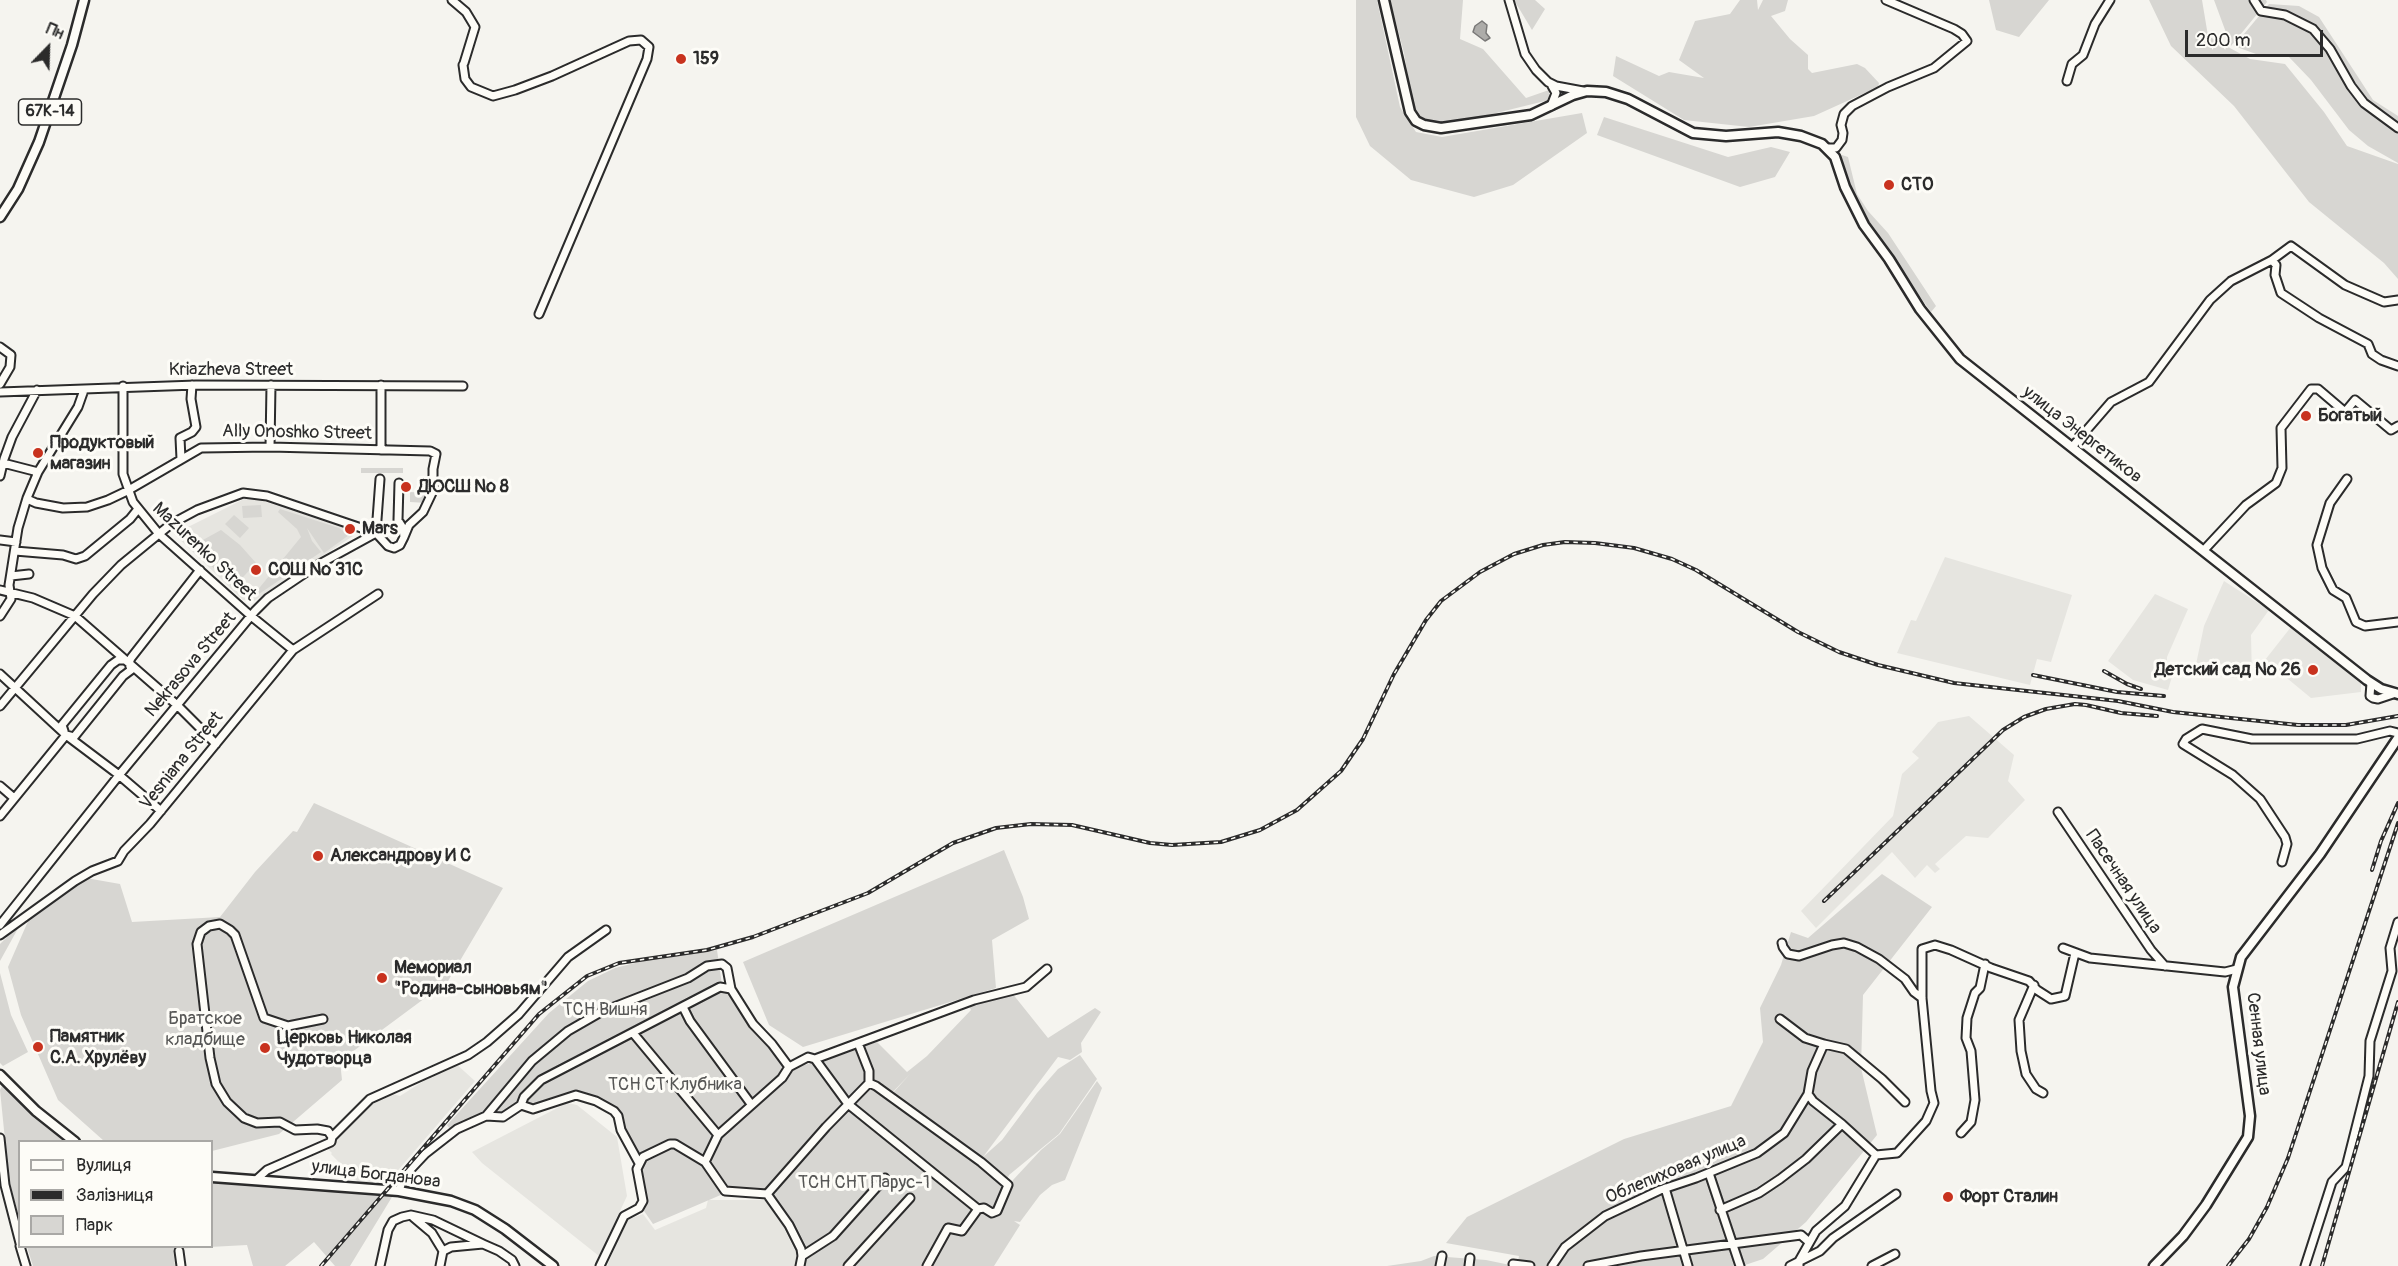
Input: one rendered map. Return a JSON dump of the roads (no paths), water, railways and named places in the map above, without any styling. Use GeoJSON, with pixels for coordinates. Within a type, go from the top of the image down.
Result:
{"type":"FeatureCollection","features":[{"type":"Feature","properties":{"kind":"main road","name":"67К-14"},"geometry":{"type":"LineString","coordinates":[[0,217],[18,189],[39,142],[72,45],[84,0]]}},
{"type":"Feature","properties":{"kind":"main road"},"geometry":{"type":"LineString","coordinates":[[1384,0],[1410,112],[1416,121],[1433,128],[1531,115],[1587,91],[1606,92],[1628,99],[1693,134],[1726,136],[1762,132],[1789,133],[1832,148]]}},
{"type":"Feature","properties":{"kind":"main road","name":"улица Энергетиков"},"geometry":{"type":"LineString","coordinates":[[1832,148],[1845,187],[1864,225],[1889,259],[1920,309],[1960,359],[2371,683],[2396,694]]}},
{"type":"Feature","properties":{"kind":"main road","name":"Сенная улица"},"geometry":{"type":"LineString","coordinates":[[2154,1266],[2183,1236],[2206,1205],[2248,1137],[2250,1116],[2234,987],[2241,957],[2325,847],[2398,738]]}},
{"type":"Feature","properties":{"kind":"main road"},"geometry":{"type":"LineString","coordinates":[[0,1075],[36,1111],[72,1140]]}},
{"type":"Feature","properties":{"kind":"main road","name":"улица Богданова"},"geometry":{"type":"LineString","coordinates":[[213,1177],[399,1191],[451,1201],[475,1210],[505,1228],[553,1266]]}},
{"type":"Feature","properties":{"kind":"street"},"geometry":{"type":"LineString","coordinates":[[452,0],[466,12],[475,27],[464,64],[465,78],[471,87],[493,96],[552,76],[579,63],[596,58],[614,46],[629,41],[641,40],[649,47],[647,59],[538,314]]}},
{"type":"Feature","properties":{"kind":"street"},"geometry":{"type":"LineString","coordinates":[[1509,0],[1525,54],[1555,88],[1556,93],[1551,106]]}},
{"type":"Feature","properties":{"kind":"street"},"geometry":{"type":"LineString","coordinates":[[1832,148],[1842,140],[1841,125],[1844,114],[1852,106],[1888,87],[1934,68],[1967,41],[1954,29],[1886,0]]}},
{"type":"Feature","properties":{"kind":"street"},"geometry":{"type":"LineString","coordinates":[[2067,81],[2072,64],[2083,55],[2095,24],[2110,0]]}},
{"type":"Feature","properties":{"kind":"street"},"geometry":{"type":"LineString","coordinates":[[2254,0],[2261,11],[2285,15],[2313,29],[2330,49],[2351,86],[2364,103],[2398,128]]}},
{"type":"Feature","properties":{"kind":"street"},"geometry":{"type":"LineString","coordinates":[[1548,82],[1565,89],[1587,91]]}},
{"type":"Feature","properties":{"kind":"street"},"geometry":{"type":"LineString","coordinates":[[2072,447],[2111,402],[2149,382],[2210,300],[2231,281],[2272,260],[2291,246],[2345,285],[2384,302],[2398,300]]}},
{"type":"Feature","properties":{"kind":"street"},"geometry":{"type":"LineString","coordinates":[[2272,260],[2276,266],[2275,275],[2281,293],[2319,318],[2368,344],[2372,354],[2381,360],[2398,366]]}},
{"type":"Feature","properties":{"kind":"street"},"geometry":{"type":"LineString","coordinates":[[0,347],[11,355],[10,367],[0,384]]}},
{"type":"Feature","properties":{"kind":"street"},"geometry":{"type":"LineString","coordinates":[[270,447],[271,384]]}},
{"type":"Feature","properties":{"kind":"street"},"geometry":{"type":"LineString","coordinates":[[181,459],[180,438],[192,432],[196,427],[191,399],[192,385]]}},
{"type":"Feature","properties":{"kind":"street","name":"Kriazheva Street"},"geometry":{"type":"LineString","coordinates":[[0,392],[192,385],[463,386]]}},
{"type":"Feature","properties":{"kind":"street"},"geometry":{"type":"LineString","coordinates":[[381,385],[381,450]]}},
{"type":"Feature","properties":{"kind":"street","name":"Mazurenko Street"},"geometry":{"type":"LineString","coordinates":[[123,386],[123,474],[127,490],[138,509],[159,534],[292,650]]}},
{"type":"Feature","properties":{"kind":"street"},"geometry":{"type":"LineString","coordinates":[[2204,550],[2246,505],[2276,483],[2282,468],[2281,428],[2311,389],[2318,389],[2345,412],[2355,400],[2391,430],[2398,426]]}},
{"type":"Feature","properties":{"kind":"street"},"geometry":{"type":"LineString","coordinates":[[0,476],[12,437],[37,390]]}},
{"type":"Feature","properties":{"kind":"street"},"geometry":{"type":"LineString","coordinates":[[0,615],[10,599],[16,542],[27,499],[38,472],[78,407],[84,390]]}},
{"type":"Feature","properties":{"kind":"street","name":"Ally Onoshko Street"},"geometry":{"type":"LineString","coordinates":[[27,499],[63,508],[87,507],[108,500],[201,448],[270,447],[430,451],[436,454],[433,491],[423,512],[409,525],[404,537]]}},
{"type":"Feature","properties":{"kind":"street"},"geometry":{"type":"LineString","coordinates":[[3,463],[38,472]]}},
{"type":"Feature","properties":{"kind":"street"},"geometry":{"type":"LineString","coordinates":[[376,533],[380,479]]}},
{"type":"Feature","properties":{"kind":"street"},"geometry":{"type":"LineString","coordinates":[[2347,479],[2330,503],[2317,545],[2322,568],[2333,590],[2346,598],[2356,622],[2365,626],[2398,622]]}},
{"type":"Feature","properties":{"kind":"street"},"geometry":{"type":"LineString","coordinates":[[0,706],[75,616],[121,566],[159,534],[197,510],[243,493],[267,496],[376,533],[388,546],[393,548],[400,545],[404,537],[403,528],[398,520],[399,483]]}},
{"type":"Feature","properties":{"kind":"street"},"geometry":{"type":"LineString","coordinates":[[15,551],[63,555],[76,559],[85,556],[130,519],[138,509]]}},
{"type":"Feature","properties":{"kind":"street","name":"Nekrasova Street"},"geometry":{"type":"LineString","coordinates":[[0,925],[119,775],[268,598],[299,577],[376,533]]}},
{"type":"Feature","properties":{"kind":"street"},"geometry":{"type":"LineString","coordinates":[[0,540],[16,542]]}},
{"type":"Feature","properties":{"kind":"street"},"geometry":{"type":"LineString","coordinates":[[128,660],[200,570]]}},
{"type":"Feature","properties":{"kind":"street"},"geometry":{"type":"LineString","coordinates":[[11,576],[29,574]]}},
{"type":"Feature","properties":{"kind":"street"},"geometry":{"type":"LineString","coordinates":[[0,590],[33,598],[75,616],[128,660],[216,744]]}},
{"type":"Feature","properties":{"kind":"street","name":"Vesniana Street"},"geometry":{"type":"LineString","coordinates":[[0,935],[75,881],[92,871],[118,861],[124,850],[161,811],[292,650],[378,594]]}},
{"type":"Feature","properties":{"kind":"street"},"geometry":{"type":"LineString","coordinates":[[66,735],[62,725],[111,665],[118,660],[128,660]]}},
{"type":"Feature","properties":{"kind":"street"},"geometry":{"type":"LineString","coordinates":[[66,735],[74,736],[123,676],[131,670],[128,660]]}},
{"type":"Feature","properties":{"kind":"street"},"geometry":{"type":"LineString","coordinates":[[0,674],[66,735],[119,775],[161,811]]}},
{"type":"Feature","properties":{"kind":"street"},"geometry":{"type":"LineString","coordinates":[[2371,683],[2370,696],[2373,698],[2396,694]]}},
{"type":"Feature","properties":{"kind":"street"},"geometry":{"type":"LineString","coordinates":[[2282,862],[2287,844],[2285,837],[2260,800],[2233,775],[2183,744],[2186,739],[2202,729],[2252,739],[2357,739],[2390,731],[2398,733]]}},
{"type":"Feature","properties":{"kind":"street"},"geometry":{"type":"LineString","coordinates":[[0,816],[66,735]]}},
{"type":"Feature","properties":{"kind":"street"},"geometry":{"type":"LineString","coordinates":[[0,786],[14,798]]}},
{"type":"Feature","properties":{"kind":"street","name":"Пасечная улица"},"geometry":{"type":"LineString","coordinates":[[2058,812],[2151,950],[2165,966]]}},
{"type":"Feature","properties":{"kind":"street"},"geometry":{"type":"LineString","coordinates":[[2305,1266],[2332,1182],[2346,1167],[2369,1076],[2370,1041],[2392,971],[2390,948],[2398,922]]}},
{"type":"Feature","properties":{"kind":"street"},"geometry":{"type":"LineString","coordinates":[[323,1019],[288,1026],[264,1018],[235,935],[220,924],[209,926],[201,932],[197,944],[210,1058],[216,1084],[227,1102],[244,1118],[257,1123],[280,1122],[295,1130],[328,1131],[332,1137]]}},
{"type":"Feature","properties":{"kind":"street"},"geometry":{"type":"LineString","coordinates":[[256,1180],[267,1170],[331,1142],[332,1137],[370,1099],[468,1055],[487,1042],[519,1014],[568,957],[606,930]]}},
{"type":"Feature","properties":{"kind":"street"},"geometry":{"type":"LineString","coordinates":[[1782,943],[1788,954],[1799,956],[1844,943],[1857,947],[1879,959],[1905,979],[1914,992],[1922,998]]}},
{"type":"Feature","properties":{"kind":"street"},"geometry":{"type":"LineString","coordinates":[[1808,1094],[1813,1101],[1879,1154],[1897,1153],[1926,1121],[1934,1102],[1931,1092],[1922,998],[1922,949],[1931,945],[1938,946],[2029,981],[2037,990],[2051,999],[2065,996],[2075,952]]}},
{"type":"Feature","properties":{"kind":"street"},"geometry":{"type":"LineString","coordinates":[[2062,948],[2090,958],[2225,972],[2237,969]]}},
{"type":"Feature","properties":{"kind":"street"},"geometry":{"type":"LineString","coordinates":[[486,1116],[538,1055],[568,1031],[601,1012],[688,978],[707,966],[722,964],[727,968],[730,989],[753,1024],[789,1067]]}},
{"type":"Feature","properties":{"kind":"street"},"geometry":{"type":"LineString","coordinates":[[1960,1134],[1971,1122],[1976,1100],[1971,1051],[1966,1038],[1967,1018],[1975,993],[1980,988],[1985,964]]}},
{"type":"Feature","properties":{"kind":"street"},"geometry":{"type":"LineString","coordinates":[[705,1162],[718,1135],[782,1078],[789,1067],[808,1057],[815,1059],[974,1000],[1026,987],[1047,969]]}},
{"type":"Feature","properties":{"kind":"street"},"geometry":{"type":"LineString","coordinates":[[2034,985],[2019,1020],[2021,1051],[2025,1074],[2036,1089],[2043,1093]]}},
{"type":"Feature","properties":{"kind":"street"},"geometry":{"type":"LineString","coordinates":[[399,1191],[403,1179],[425,1154],[457,1129],[486,1116],[503,1117],[521,1105],[524,1096],[541,1080],[714,989],[720,987],[730,989]]}},
{"type":"Feature","properties":{"kind":"street"},"geometry":{"type":"LineString","coordinates":[[683,1007],[690,1021],[751,1104]]}},
{"type":"Feature","properties":{"kind":"street"},"geometry":{"type":"LineString","coordinates":[[1780,1019],[1805,1038],[1846,1049],[1905,1102]]}},
{"type":"Feature","properties":{"kind":"street"},"geometry":{"type":"LineString","coordinates":[[633,1033],[718,1135]]}},
{"type":"Feature","properties":{"kind":"street"},"geometry":{"type":"LineString","coordinates":[[767,1194],[869,1083],[868,1071],[858,1043]]}},
{"type":"Feature","properties":{"kind":"street","name":"Облепиховая улица"},"geometry":{"type":"LineString","coordinates":[[1552,1266],[1565,1247],[1605,1216],[1665,1188],[1757,1153],[1784,1133],[1808,1094],[1812,1071],[1824,1044]]}},
{"type":"Feature","properties":{"kind":"street"},"geometry":{"type":"LineString","coordinates":[[815,1059],[848,1104],[978,1209]]}},
{"type":"Feature","properties":{"kind":"street"},"geometry":{"type":"LineString","coordinates":[[869,1083],[981,1162],[1008,1185],[997,1211],[992,1214],[984,1208],[978,1209],[962,1231],[948,1228],[927,1266]]}},
{"type":"Feature","properties":{"kind":"street"},"geometry":{"type":"LineString","coordinates":[[521,1105],[533,1109],[576,1095],[596,1101],[614,1111],[618,1116],[621,1130],[639,1163]]}},
{"type":"Feature","properties":{"kind":"street"},"geometry":{"type":"LineString","coordinates":[[1720,1210],[1759,1193],[1780,1179],[1806,1159],[1842,1124]]}},
{"type":"Feature","properties":{"kind":"street"},"geometry":{"type":"LineString","coordinates":[[0,1138],[3,1185],[18,1238]]}},
{"type":"Feature","properties":{"kind":"street"},"geometry":{"type":"LineString","coordinates":[[600,1266],[624,1216],[639,1208],[643,1201],[637,1168],[639,1163],[643,1157],[670,1144],[675,1144],[705,1162],[725,1191],[767,1194]]}},
{"type":"Feature","properties":{"kind":"street"},"geometry":{"type":"LineString","coordinates":[[1799,1264],[1816,1231],[1845,1206],[1879,1154]]}},
{"type":"Feature","properties":{"kind":"street"},"geometry":{"type":"LineString","coordinates":[[1709,1173],[1740,1266]]}},
{"type":"Feature","properties":{"kind":"street"},"geometry":{"type":"LineString","coordinates":[[802,1256],[833,1236],[885,1178]]}},
{"type":"Feature","properties":{"kind":"street"},"geometry":{"type":"LineString","coordinates":[[1665,1188],[1688,1266]]}},
{"type":"Feature","properties":{"kind":"street"},"geometry":{"type":"LineString","coordinates":[[767,1194],[789,1225],[802,1256],[800,1266]]}},
{"type":"Feature","properties":{"kind":"street"},"geometry":{"type":"LineString","coordinates":[[1790,1266],[1799,1264],[1820,1251],[1833,1238],[1896,1194]]}},
{"type":"Feature","properties":{"kind":"street"},"geometry":{"type":"LineString","coordinates":[[848,1266],[910,1198]]}},
{"type":"Feature","properties":{"kind":"street"},"geometry":{"type":"LineString","coordinates":[[411,1215],[432,1233],[443,1251],[440,1266]]}},
{"type":"Feature","properties":{"kind":"street"},"geometry":{"type":"LineString","coordinates":[[380,1266],[388,1230],[393,1221],[411,1215],[433,1220],[499,1251],[512,1260],[515,1266]]}},
{"type":"Feature","properties":{"kind":"street"},"geometry":{"type":"LineString","coordinates":[[1588,1266],[1801,1235],[1809,1242]]}},
{"type":"Feature","properties":{"kind":"street"},"geometry":{"type":"LineString","coordinates":[[443,1251],[451,1247],[483,1244]]}},
{"type":"Feature","properties":{"kind":"street"},"geometry":{"type":"LineString","coordinates":[[21,1248],[26,1266]]}},
{"type":"Feature","properties":{"kind":"street"},"geometry":{"type":"LineString","coordinates":[[179,1251],[182,1266]]}},
{"type":"Feature","properties":{"kind":"street"},"geometry":{"type":"LineString","coordinates":[[1872,1266],[1895,1254]]}},
{"type":"Feature","properties":{"kind":"street"},"geometry":{"type":"LineString","coordinates":[[1440,1266],[1442,1256]]}},
{"type":"Feature","properties":{"kind":"street"},"geometry":{"type":"LineString","coordinates":[[1469,1266],[1470,1258]]}},
{"type":"Feature","properties":{"kind":"street"},"geometry":{"type":"LineString","coordinates":[[1513,1264],[1530,1266]]}},
{"type":"Feature","properties":{"kind":"railway"},"geometry":{"type":"LineString","coordinates":[[321,1266],[539,1014],[587,976],[619,963],[707,950],[753,937],[868,893],[953,843],[996,828],[1031,824],[1072,825],[1150,843],[1172,845],[1221,842],[1260,830],[1297,810],[1341,771],[1363,739],[1394,674],[1426,620],[1441,601],[1480,572],[1514,554],[1543,545],[1565,542],[1595,543],[1634,548],[1672,559],[1696,570],[1798,632],[1839,652],[1878,665],[1954,683],[2118,701],[2173,712],[2298,725],[2346,725],[2398,716]]}},
{"type":"Feature","properties":{"kind":"railway"},"geometry":{"type":"LineString","coordinates":[[2104,671],[2141,689]]}},
{"type":"Feature","properties":{"kind":"railway"},"geometry":{"type":"LineString","coordinates":[[2033,675],[2117,692],[2164,696]]}},
{"type":"Feature","properties":{"kind":"railway"},"geometry":{"type":"LineString","coordinates":[[1824,901],[2003,730],[2024,717],[2046,709],[2075,704],[2121,713],[2157,716]]}},
{"type":"Feature","properties":{"kind":"railway"},"geometry":{"type":"LineString","coordinates":[[2372,870],[2381,841],[2398,803]]}},
{"type":"Feature","properties":{"kind":"railway"},"geometry":{"type":"LineString","coordinates":[[2228,1266],[2249,1239],[2267,1207],[2288,1158],[2398,823]]}},
{"type":"Feature","properties":{"kind":"railway"},"geometry":{"type":"LineString","coordinates":[[2322,1266],[2398,1002]]}},
{"type":"Feature","properties":{"kind":"place","name":"159"},"geometry":{"type":"Point","coordinates":[681,59]}},
{"type":"Feature","properties":{"kind":"place","name":"СТО"},"geometry":{"type":"Point","coordinates":[1889,185]}},
{"type":"Feature","properties":{"kind":"place","name":"Богатый"},"geometry":{"type":"Point","coordinates":[2306,416]}},
{"type":"Feature","properties":{"kind":"place","name":"Продуктовый магазин"},"geometry":{"type":"Point","coordinates":[38,453]}},
{"type":"Feature","properties":{"kind":"place","name":"ДЮСШ No 8"},"geometry":{"type":"Point","coordinates":[406,487]}},
{"type":"Feature","properties":{"kind":"place","name":"Mars"},"geometry":{"type":"Point","coordinates":[350,529]}},
{"type":"Feature","properties":{"kind":"place","name":"СОШ № 31С"},"geometry":{"type":"Point","coordinates":[256,570]}},
{"type":"Feature","properties":{"kind":"place","name":"Детский сад № 26"},"geometry":{"type":"Point","coordinates":[2313,670]}},
{"type":"Feature","properties":{"kind":"place","name":"Александрову И С"},"geometry":{"type":"Point","coordinates":[318,856]}},
{"type":"Feature","properties":{"kind":"place","name":"Мемориал \"Родина-сыновьям\""},"geometry":{"type":"Point","coordinates":[382,978]}},
{"type":"Feature","properties":{"kind":"place","name":"Памятник С.А. Хрулёву"},"geometry":{"type":"Point","coordinates":[38,1047]}},
{"type":"Feature","properties":{"kind":"place","name":"Церковь Николая Чудотворца"},"geometry":{"type":"Point","coordinates":[265,1048]}},
{"type":"Feature","properties":{"kind":"place","name":"Форт Сталин"},"geometry":{"type":"Point","coordinates":[1948,1197]}},
{"type":"Feature","properties":{"kind":"park label","name":"ТСН Вишня"},"geometry":{"type":"Point","coordinates":[605,1010]}},
{"type":"Feature","properties":{"kind":"park label","name":"Братское кладбище"},"geometry":{"type":"Point","coordinates":[205,1029]}},
{"type":"Feature","properties":{"kind":"park label","name":"ТСН СТ Клубника"},"geometry":{"type":"Point","coordinates":[675,1085]}},
{"type":"Feature","properties":{"kind":"park label","name":"ТСН СНТ Парус-1"},"geometry":{"type":"Point","coordinates":[864,1183]}}]}
